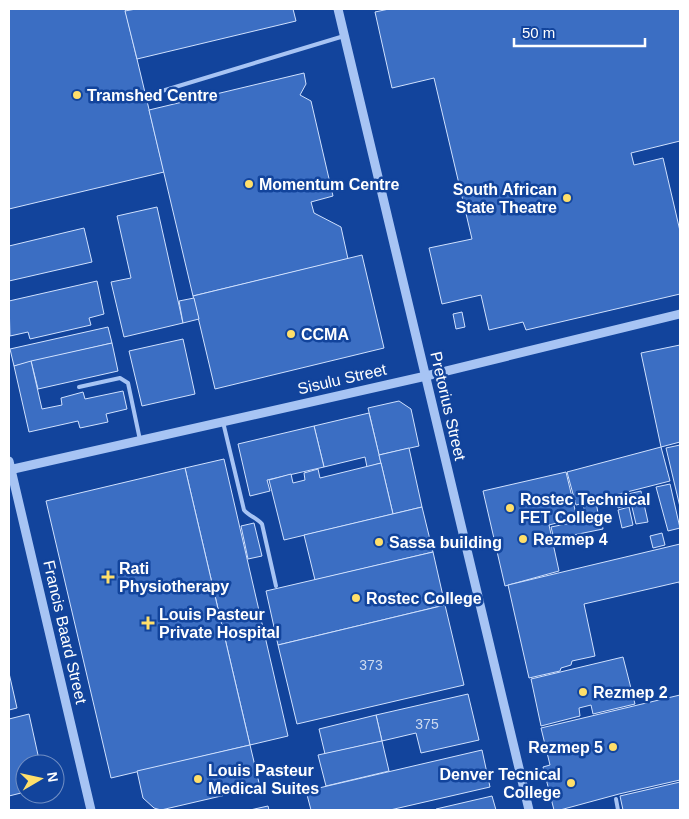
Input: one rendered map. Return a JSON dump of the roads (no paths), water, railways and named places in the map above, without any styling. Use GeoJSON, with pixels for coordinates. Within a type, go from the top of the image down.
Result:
{"type":"FeatureCollection","features":[{"type":"Feature","properties":{"kind":"street","name":"Pretorius Street"},"geometry":{"type":"LineString","coordinates":[[338,9],[529,810]]}},
{"type":"Feature","properties":{"kind":"street","name":"Sisulu Street"},"geometry":{"type":"LineString","coordinates":[[9,467],[223,422],[426,376],[680,314]]}},
{"type":"Feature","properties":{"kind":"street","name":"Francis Baard Street"},"geometry":{"type":"LineString","coordinates":[[9,467],[92,810]]}},
{"type":"Feature","properties":{"kind":"lane"},"geometry":{"type":"LineString","coordinates":[[152,94],[344,36]]}},
{"type":"Feature","properties":{"kind":"lane"},"geometry":{"type":"LineString","coordinates":[[79,387],[120,378],[128,383],[140,440]]}},
{"type":"Feature","properties":{"kind":"lane"},"geometry":{"type":"LineString","coordinates":[[223,422],[244,510],[262,524],[276,586]]}},
{"type":"Feature","properties":{"kind":"lane"},"geometry":{"type":"LineString","coordinates":[[616,799],[618,810]]}},
{"type":"Feature","properties":{"kind":"place","name":"Tramshed Centre"},"geometry":{"type":"Point","coordinates":[77,95]}},
{"type":"Feature","properties":{"kind":"place","name":"Momentum Centre"},"geometry":{"type":"Point","coordinates":[249,184]}},
{"type":"Feature","properties":{"kind":"place","name":"South African State Theatre"},"geometry":{"type":"Point","coordinates":[567,198]}},
{"type":"Feature","properties":{"kind":"place","name":"CCMA"},"geometry":{"type":"Point","coordinates":[291,334]}},
{"type":"Feature","properties":{"kind":"place","name":"Rostec Technical FET College"},"geometry":{"type":"Point","coordinates":[510,508]}},
{"type":"Feature","properties":{"kind":"place","name":"Rezmep 4"},"geometry":{"type":"Point","coordinates":[523,539]}},
{"type":"Feature","properties":{"kind":"place","name":"Sassa building"},"geometry":{"type":"Point","coordinates":[379,542]}},
{"type":"Feature","properties":{"kind":"place","name":"Rati Physiotherapy"},"geometry":{"type":"Point","coordinates":[108,577]}},
{"type":"Feature","properties":{"kind":"place","name":"Rostec College"},"geometry":{"type":"Point","coordinates":[356,598]}},
{"type":"Feature","properties":{"kind":"place","name":"Louis Pasteur Private Hospital"},"geometry":{"type":"Point","coordinates":[148,623]}},
{"type":"Feature","properties":{"kind":"place","name":"Rezmep 2"},"geometry":{"type":"Point","coordinates":[583,692]}},
{"type":"Feature","properties":{"kind":"place","name":"Rezmep 5"},"geometry":{"type":"Point","coordinates":[613,747]}},
{"type":"Feature","properties":{"kind":"place","name":"Louis Pasteur Medical Suites"},"geometry":{"type":"Point","coordinates":[198,779]}},
{"type":"Feature","properties":{"kind":"place","name":"Denver Tecnical College"},"geometry":{"type":"Point","coordinates":[571,783]}}]}
